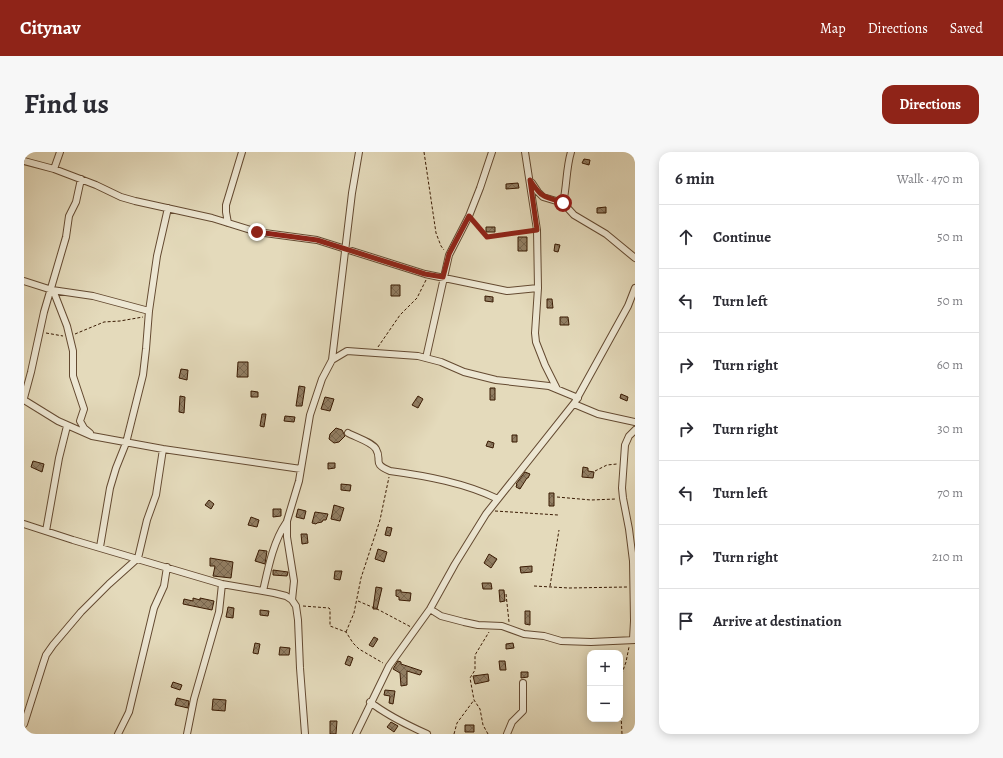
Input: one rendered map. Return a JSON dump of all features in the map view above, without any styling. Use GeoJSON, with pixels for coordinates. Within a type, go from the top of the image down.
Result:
{"type":"FeatureCollection","features":[{"type":"Feature","properties":{"kind":"street"},"geometry":{"type":"LineString","coordinates":[[54,169],[60,152]]}},
{"type":"Feature","properties":{"kind":"street"},"geometry":{"type":"LineString","coordinates":[[228,223],[226,205],[242,152]]}},
{"type":"Feature","properties":{"kind":"street"},"geometry":{"type":"LineString","coordinates":[[263,591],[275,548],[287,521],[296,493],[310,415],[322,379],[332,360],[352,193],[359,152]]}},
{"type":"Feature","properties":{"kind":"street"},"geometry":{"type":"LineString","coordinates":[[426,358],[449,254],[469,216],[492,152]]}},
{"type":"Feature","properties":{"kind":"street"},"geometry":{"type":"LineString","coordinates":[[525,152],[537,230],[538,288],[535,333],[536,342],[557,389]]}},
{"type":"Feature","properties":{"kind":"street"},"geometry":{"type":"LineString","coordinates":[[563,203],[569,157],[571,152]]}},
{"type":"Feature","properties":{"kind":"street"},"geometry":{"type":"LineString","coordinates":[[24,161],[54,169],[135,201],[228,223],[257,232],[317,240],[332,244],[345,250],[434,276],[507,291],[538,288]]}},
{"type":"Feature","properties":{"kind":"street"},"geometry":{"type":"LineString","coordinates":[[81,179],[76,202],[69,216],[66,237],[52,290],[44,312],[24,399],[67,426],[92,436],[163,449],[301,469]]}},
{"type":"Feature","properties":{"kind":"street"},"geometry":{"type":"LineString","coordinates":[[530,180],[543,197],[563,203],[574,215],[606,234],[635,258]]}},
{"type":"Feature","properties":{"kind":"street"},"geometry":{"type":"LineString","coordinates":[[100,547],[110,488],[126,443],[143,375],[148,314],[157,256],[168,208]]}},
{"type":"Feature","properties":{"kind":"street"},"geometry":{"type":"LineString","coordinates":[[24,281],[52,290],[93,296],[148,314]]}},
{"type":"Feature","properties":{"kind":"street"},"geometry":{"type":"LineString","coordinates":[[356,734],[370,702],[389,666],[430,609],[455,564],[489,511],[576,401],[628,306],[635,288]]}},
{"type":"Feature","properties":{"kind":"street"},"geometry":{"type":"LineString","coordinates":[[52,290],[70,336],[74,359],[72,376],[84,409],[80,421],[84,428],[92,436]]}},
{"type":"Feature","properties":{"kind":"street"},"geometry":{"type":"LineString","coordinates":[[628,306],[635,308]]}},
{"type":"Feature","properties":{"kind":"street"},"geometry":{"type":"LineString","coordinates":[[332,360],[347,351],[410,355],[426,358],[464,372],[496,380],[543,385],[557,389],[598,414],[635,422]]}},
{"type":"Feature","properties":{"kind":"street"},"geometry":{"type":"LineString","coordinates":[[46,531],[59,458],[67,426]]}},
{"type":"Feature","properties":{"kind":"street"},"geometry":{"type":"LineString","coordinates":[[430,609],[441,616],[455,620],[472,624],[502,626],[524,634],[544,636],[561,641],[596,642],[633,639],[634,586],[632,545],[622,498],[627,440],[635,430]]}},
{"type":"Feature","properties":{"kind":"street"},"geometry":{"type":"LineString","coordinates":[[348,434],[376,448],[378,462],[381,467],[390,471],[467,486],[498,499]]}},
{"type":"Feature","properties":{"kind":"street"},"geometry":{"type":"LineString","coordinates":[[24,724],[43,664],[53,645],[100,592],[138,558],[147,520],[156,495],[163,449]]}},
{"type":"Feature","properties":{"kind":"street"},"geometry":{"type":"LineString","coordinates":[[287,521],[287,537],[294,581],[294,603],[299,624],[300,668],[305,734]]}},
{"type":"Feature","properties":{"kind":"street"},"geometry":{"type":"LineString","coordinates":[[24,524],[222,584],[286,596],[294,603]]}},
{"type":"Feature","properties":{"kind":"street"},"geometry":{"type":"LineString","coordinates":[[118,734],[129,712],[154,608],[164,586],[167,567]]}},
{"type":"Feature","properties":{"kind":"street"},"geometry":{"type":"LineString","coordinates":[[187,734],[194,699],[219,612],[222,584]]}},
{"type":"Feature","properties":{"kind":"street"},"geometry":{"type":"LineString","coordinates":[[507,734],[512,722],[523,711],[523,683]]}},
{"type":"Feature","properties":{"kind":"street"},"geometry":{"type":"LineString","coordinates":[[370,702],[394,718],[427,734]]}},
{"type":"Feature","properties":{"kind":"path"},"geometry":{"type":"LineString","coordinates":[[424,152],[436,234],[441,246],[449,254]]}},
{"type":"Feature","properties":{"kind":"path"},"geometry":{"type":"LineString","coordinates":[[469,216],[487,237],[537,230]]}},
{"type":"Feature","properties":{"kind":"path"},"geometry":{"type":"LineString","coordinates":[[374,353],[400,315],[417,298],[426,280],[434,276]]}},
{"type":"Feature","properties":{"kind":"path"},"geometry":{"type":"LineString","coordinates":[[40,332],[60,336],[70,336],[104,322],[120,321],[148,314]]}},
{"type":"Feature","properties":{"kind":"path"},"geometry":{"type":"LineString","coordinates":[[595,471],[607,465],[624,463]]}},
{"type":"Feature","properties":{"kind":"path"},"geometry":{"type":"LineString","coordinates":[[346,632],[354,613],[361,578],[380,520],[390,471]]}},
{"type":"Feature","properties":{"kind":"path"},"geometry":{"type":"LineString","coordinates":[[557,497],[591,500],[622,498]]}},
{"type":"Feature","properties":{"kind":"path"},"geometry":{"type":"LineString","coordinates":[[489,511],[558,515]]}},
{"type":"Feature","properties":{"kind":"path"},"geometry":{"type":"LineString","coordinates":[[550,587],[559,530]]}},
{"type":"Feature","properties":{"kind":"path"},"geometry":{"type":"LineString","coordinates":[[534,586],[606,588],[634,586]]}},
{"type":"Feature","properties":{"kind":"path"},"geometry":{"type":"LineString","coordinates":[[506,594],[509,628]]}},
{"type":"Feature","properties":{"kind":"path"},"geometry":{"type":"LineString","coordinates":[[357,600],[415,629]]}},
{"type":"Feature","properties":{"kind":"path"},"geometry":{"type":"LineString","coordinates":[[294,603],[330,609],[330,626],[346,632],[359,649],[389,666]]}},
{"type":"Feature","properties":{"kind":"path"},"geometry":{"type":"LineString","coordinates":[[488,734],[483,725],[480,708],[474,700],[470,678],[475,670],[475,655],[493,626]]}},
{"type":"Feature","properties":{"kind":"path"},"geometry":{"type":"LineString","coordinates":[[623,670],[633,639]]}},
{"type":"Feature","properties":{"kind":"path"},"geometry":{"type":"LineString","coordinates":[[454,734],[457,723],[474,700]]}},
{"type":"Feature","properties":{"kind":"path"},"geometry":{"type":"LineString","coordinates":[[621,722],[622,734]]}},
{"type":"Feature","properties":{"kind":"building"},"geometry":{"type":"Polygon","coordinates":[[[584,159],[590,160],[589,165],[582,163],[584,159]]]}},
{"type":"Feature","properties":{"kind":"building"},"geometry":{"type":"Polygon","coordinates":[[[518,183],[519,188],[506,189],[506,184],[518,183]]]}},
{"type":"Feature","properties":{"kind":"building"},"geometry":{"type":"Polygon","coordinates":[[[606,207],[606,213],[597,213],[597,208],[606,207]]]}},
{"type":"Feature","properties":{"kind":"building"},"geometry":{"type":"Polygon","coordinates":[[[486,227],[495,227],[495,232],[486,232],[486,227]]]}},
{"type":"Feature","properties":{"kind":"building"},"geometry":{"type":"Polygon","coordinates":[[[518,237],[527,237],[527,251],[518,251],[518,237]]]}},
{"type":"Feature","properties":{"kind":"building"},"geometry":{"type":"Polygon","coordinates":[[[555,244],[560,245],[558,252],[554,251],[555,244]]]}},
{"type":"Feature","properties":{"kind":"building"},"geometry":{"type":"Polygon","coordinates":[[[391,285],[400,285],[400,296],[391,296],[391,285]]]}},
{"type":"Feature","properties":{"kind":"building"},"geometry":{"type":"Polygon","coordinates":[[[485,296],[493,297],[493,302],[485,301],[485,296]]]}},
{"type":"Feature","properties":{"kind":"building"},"geometry":{"type":"Polygon","coordinates":[[[547,299],[552,299],[553,308],[547,308],[547,299]]]}},
{"type":"Feature","properties":{"kind":"building"},"geometry":{"type":"Polygon","coordinates":[[[560,317],[568,317],[569,325],[560,325],[560,317]]]}},
{"type":"Feature","properties":{"kind":"building"},"geometry":{"type":"Polygon","coordinates":[[[238,362],[248,362],[248,377],[237,377],[238,362]]]}},
{"type":"Feature","properties":{"kind":"building"},"geometry":{"type":"Polygon","coordinates":[[[181,369],[188,370],[187,380],[179,378],[181,369]]]}},
{"type":"Feature","properties":{"kind":"building"},"geometry":{"type":"Polygon","coordinates":[[[299,386],[305,387],[302,406],[296,406],[299,386]]]}},
{"type":"Feature","properties":{"kind":"building"},"geometry":{"type":"Polygon","coordinates":[[[490,388],[495,388],[495,400],[490,400],[490,388]]]}},
{"type":"Feature","properties":{"kind":"building"},"geometry":{"type":"Polygon","coordinates":[[[251,391],[258,392],[258,397],[251,397],[251,391]]]}},
{"type":"Feature","properties":{"kind":"building"},"geometry":{"type":"Polygon","coordinates":[[[621,394],[628,397],[627,401],[620,398],[621,394]]]}},
{"type":"Feature","properties":{"kind":"building"},"geometry":{"type":"Polygon","coordinates":[[[180,396],[185,397],[184,413],[179,412],[180,396]]]}},
{"type":"Feature","properties":{"kind":"building"},"geometry":{"type":"Polygon","coordinates":[[[418,396],[423,399],[418,408],[412,405],[418,396]]]}},
{"type":"Feature","properties":{"kind":"building"},"geometry":{"type":"Polygon","coordinates":[[[325,397],[334,399],[330,411],[321,409],[325,397]]]}},
{"type":"Feature","properties":{"kind":"building"},"geometry":{"type":"Polygon","coordinates":[[[262,414],[266,414],[264,427],[260,426],[262,414]]]}},
{"type":"Feature","properties":{"kind":"building"},"geometry":{"type":"Polygon","coordinates":[[[285,416],[295,417],[294,422],[284,421],[285,416]]]}},
{"type":"Feature","properties":{"kind":"building"},"geometry":{"type":"Polygon","coordinates":[[[336,428],[342,430],[345,436],[339,442],[334,443],[329,439],[330,434],[336,428]]]}},
{"type":"Feature","properties":{"kind":"building"},"geometry":{"type":"Polygon","coordinates":[[[512,435],[517,435],[517,442],[512,442],[512,435]]]}},
{"type":"Feature","properties":{"kind":"building"},"geometry":{"type":"Polygon","coordinates":[[[488,441],[494,443],[493,448],[486,446],[488,441]]]}},
{"type":"Feature","properties":{"kind":"building"},"geometry":{"type":"Polygon","coordinates":[[[33,461],[44,464],[42,472],[31,467],[33,461]]]}},
{"type":"Feature","properties":{"kind":"building"},"geometry":{"type":"Polygon","coordinates":[[[328,463],[335,463],[335,468],[328,469],[328,463]]]}},
{"type":"Feature","properties":{"kind":"building"},"geometry":{"type":"Polygon","coordinates":[[[583,467],[588,468],[588,471],[594,472],[593,478],[582,477],[583,467]]]}},
{"type":"Feature","properties":{"kind":"building"},"geometry":{"type":"Polygon","coordinates":[[[525,472],[530,474],[520,489],[516,487],[516,484],[525,472]]]}},
{"type":"Feature","properties":{"kind":"building"},"geometry":{"type":"Polygon","coordinates":[[[341,484],[351,485],[350,491],[341,490],[341,484]]]}},
{"type":"Feature","properties":{"kind":"building"},"geometry":{"type":"Polygon","coordinates":[[[549,493],[554,493],[554,506],[549,506],[549,493]]]}},
{"type":"Feature","properties":{"kind":"building"},"geometry":{"type":"Polygon","coordinates":[[[209,500],[214,504],[211,509],[205,505],[209,500]]]}},
{"type":"Feature","properties":{"kind":"building"},"geometry":{"type":"Polygon","coordinates":[[[334,505],[344,508],[340,521],[331,519],[334,505]]]}},
{"type":"Feature","properties":{"kind":"building"},"geometry":{"type":"Polygon","coordinates":[[[273,509],[281,509],[281,516],[273,517],[273,509]]]}},
{"type":"Feature","properties":{"kind":"building"},"geometry":{"type":"Polygon","coordinates":[[[298,509],[306,511],[304,519],[296,517],[298,509]]]}},
{"type":"Feature","properties":{"kind":"building"},"geometry":{"type":"Polygon","coordinates":[[[315,512],[328,514],[326,520],[316,524],[312,523],[315,512]]]}},
{"type":"Feature","properties":{"kind":"building"},"geometry":{"type":"Polygon","coordinates":[[[251,517],[259,520],[257,527],[248,525],[251,517]]]}},
{"type":"Feature","properties":{"kind":"building"},"geometry":{"type":"Polygon","coordinates":[[[387,527],[392,528],[390,536],[385,535],[387,527]]]}},
{"type":"Feature","properties":{"kind":"building"},"geometry":{"type":"Polygon","coordinates":[[[301,534],[307,534],[308,543],[302,544],[301,534]]]}},
{"type":"Feature","properties":{"kind":"building"},"geometry":{"type":"Polygon","coordinates":[[[378,549],[387,552],[384,562],[375,559],[378,549]]]}},
{"type":"Feature","properties":{"kind":"building"},"geometry":{"type":"Polygon","coordinates":[[[259,550],[267,551],[265,564],[255,561],[259,550]]]}},
{"type":"Feature","properties":{"kind":"building"},"geometry":{"type":"Polygon","coordinates":[[[489,554],[497,559],[491,568],[484,563],[489,554]]]}},
{"type":"Feature","properties":{"kind":"building"},"geometry":{"type":"Polygon","coordinates":[[[210,558],[233,562],[231,578],[213,576],[215,566],[210,566],[210,558]]]}},
{"type":"Feature","properties":{"kind":"building"},"geometry":{"type":"Polygon","coordinates":[[[532,566],[532,572],[521,573],[520,567],[532,566]]]}},
{"type":"Feature","properties":{"kind":"building"},"geometry":{"type":"Polygon","coordinates":[[[273,570],[288,572],[287,576],[273,575],[273,570]]]}},
{"type":"Feature","properties":{"kind":"building"},"geometry":{"type":"Polygon","coordinates":[[[335,571],[342,571],[340,580],[334,579],[335,571]]]}},
{"type":"Feature","properties":{"kind":"building"},"geometry":{"type":"Polygon","coordinates":[[[482,583],[491,583],[492,589],[483,589],[482,583]]]}},
{"type":"Feature","properties":{"kind":"building"},"geometry":{"type":"Polygon","coordinates":[[[376,587],[382,588],[377,609],[373,609],[376,587]]]}},
{"type":"Feature","properties":{"kind":"building"},"geometry":{"type":"Polygon","coordinates":[[[396,590],[411,593],[410,601],[399,600],[399,597],[396,596],[396,590]]]}},
{"type":"Feature","properties":{"kind":"building"},"geometry":{"type":"Polygon","coordinates":[[[499,590],[504,590],[505,601],[500,602],[499,590]]]}},
{"type":"Feature","properties":{"kind":"building"},"geometry":{"type":"Polygon","coordinates":[[[193,598],[214,601],[212,610],[183,604],[184,599],[193,601],[193,598]]]}},
{"type":"Feature","properties":{"kind":"building"},"geometry":{"type":"Polygon","coordinates":[[[228,607],[234,608],[233,618],[226,617],[228,607]]]}},
{"type":"Feature","properties":{"kind":"building"},"geometry":{"type":"Polygon","coordinates":[[[260,610],[269,611],[268,616],[260,615],[260,610]]]}},
{"type":"Feature","properties":{"kind":"building"},"geometry":{"type":"Polygon","coordinates":[[[525,611],[530,611],[530,625],[525,624],[525,611]]]}},
{"type":"Feature","properties":{"kind":"building"},"geometry":{"type":"Polygon","coordinates":[[[374,637],[378,639],[373,647],[369,645],[374,637]]]}},
{"type":"Feature","properties":{"kind":"building"},"geometry":{"type":"Polygon","coordinates":[[[255,643],[260,644],[258,654],[253,653],[255,643]]]}},
{"type":"Feature","properties":{"kind":"building"},"geometry":{"type":"Polygon","coordinates":[[[513,643],[514,648],[506,649],[506,644],[513,643]]]}},
{"type":"Feature","properties":{"kind":"building"},"geometry":{"type":"Polygon","coordinates":[[[280,647],[290,648],[289,655],[279,655],[280,647]]]}},
{"type":"Feature","properties":{"kind":"building"},"geometry":{"type":"Polygon","coordinates":[[[348,656],[353,658],[350,666],[345,664],[348,656]]]}},
{"type":"Feature","properties":{"kind":"building"},"geometry":{"type":"Polygon","coordinates":[[[398,661],[401,662],[401,664],[422,671],[420,675],[407,671],[407,685],[401,686],[400,673],[393,669],[398,661]]]}},
{"type":"Feature","properties":{"kind":"building"},"geometry":{"type":"Polygon","coordinates":[[[499,661],[505,661],[506,670],[500,670],[499,661]]]}},
{"type":"Feature","properties":{"kind":"building"},"geometry":{"type":"Polygon","coordinates":[[[521,672],[528,672],[528,677],[521,678],[521,672]]]}},
{"type":"Feature","properties":{"kind":"building"},"geometry":{"type":"Polygon","coordinates":[[[488,674],[489,681],[475,684],[473,676],[488,674]]]}},
{"type":"Feature","properties":{"kind":"building"},"geometry":{"type":"Polygon","coordinates":[[[173,682],[182,685],[180,690],[171,687],[173,682]]]}},
{"type":"Feature","properties":{"kind":"building"},"geometry":{"type":"Polygon","coordinates":[[[385,690],[395,691],[393,704],[389,703],[390,696],[384,695],[385,690]]]}},
{"type":"Feature","properties":{"kind":"building"},"geometry":{"type":"Polygon","coordinates":[[[177,698],[189,701],[188,708],[175,705],[177,698]]]}},
{"type":"Feature","properties":{"kind":"building"},"geometry":{"type":"Polygon","coordinates":[[[213,699],[226,700],[225,711],[212,710],[213,699]]]}},
{"type":"Feature","properties":{"kind":"building"},"geometry":{"type":"Polygon","coordinates":[[[330,721],[337,721],[336,734],[330,734],[330,721]]]}},
{"type":"Feature","properties":{"kind":"building"},"geometry":{"type":"Polygon","coordinates":[[[391,722],[398,726],[394,732],[387,727],[391,722]]]}},
{"type":"Feature","properties":{"kind":"building"},"geometry":{"type":"Polygon","coordinates":[[[465,725],[474,725],[474,732],[465,732],[465,725]]]}},
{"type":"Feature","properties":{"kind":"route"},"geometry":{"type":"LineString","coordinates":[[257,232],[317,240],[425,274],[443,277],[449,254],[469,216],[487,237],[537,230],[530,180],[543,197],[563,203]]}}]}
